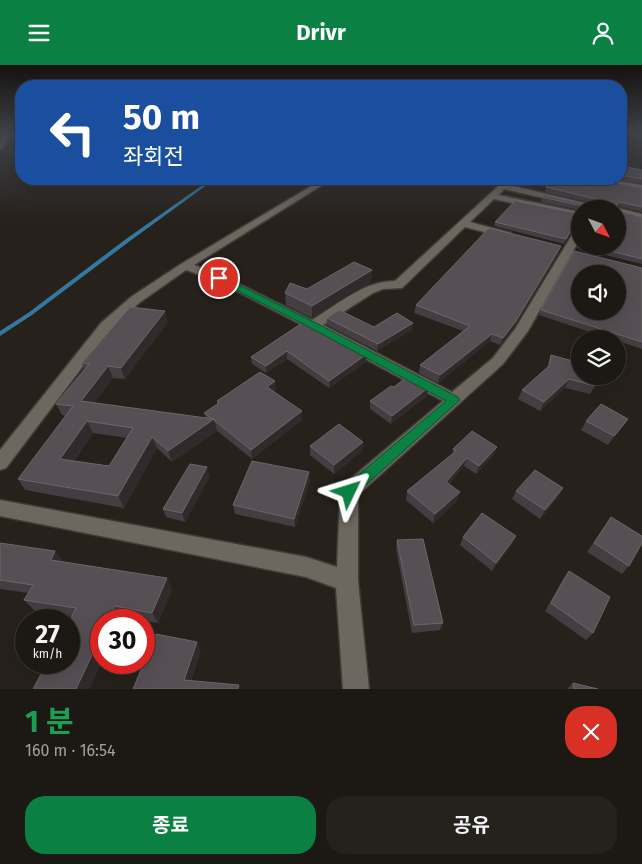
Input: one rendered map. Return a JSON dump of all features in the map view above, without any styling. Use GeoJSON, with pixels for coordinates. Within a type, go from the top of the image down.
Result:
{"type":"FeatureCollection","features":[{"type":"Feature","properties":{"kind":"street"},"geometry":{"type":"LineString","coordinates":[[0,463],[106,326],[135,300],[185,266],[318,185]]}},
{"type":"Feature","properties":{"kind":"street"},"geometry":{"type":"LineString","coordinates":[[313,325],[369,290],[381,285],[398,285],[504,185]]}},
{"type":"Feature","properties":{"kind":"street"},"geometry":{"type":"LineString","coordinates":[[518,185],[573,200]]}},
{"type":"Feature","properties":{"kind":"street"},"geometry":{"type":"LineString","coordinates":[[626,185],[642,188]]}},
{"type":"Feature","properties":{"kind":"street"},"geometry":{"type":"LineString","coordinates":[[493,196],[571,213]]}},
{"type":"Feature","properties":{"kind":"street"},"geometry":{"type":"LineString","coordinates":[[626,213],[642,217]]}},
{"type":"Feature","properties":{"kind":"street"},"geometry":{"type":"LineString","coordinates":[[464,223],[521,238]]}},
{"type":"Feature","properties":{"kind":"street"},"geometry":{"type":"LineString","coordinates":[[356,689],[347,581],[349,492],[498,361],[521,331],[571,245]]}},
{"type":"Feature","properties":{"kind":"street"},"geometry":{"type":"LineString","coordinates":[[185,266],[219,278],[313,325],[454,400]]}},
{"type":"Feature","properties":{"kind":"street"},"geometry":{"type":"LineString","coordinates":[[0,508],[306,567],[347,581]]}},
{"type":"Feature","properties":{"kind":"building"},"geometry":{"type":"Polygon","coordinates":[[[627,167],[642,170],[642,179],[627,176],[627,167]]]}},
{"type":"Feature","properties":{"kind":"building"},"geometry":{"type":"Polygon","coordinates":[[[547,185],[627,185],[642,188],[642,207],[626,203],[626,200],[600,200],[546,187],[547,185]]]}},
{"type":"Feature","properties":{"kind":"building"},"geometry":{"type":"Polygon","coordinates":[[[543,195],[571,201],[571,204],[542,197],[543,195]]]}},
{"type":"Feature","properties":{"kind":"building"},"geometry":{"type":"Polygon","coordinates":[[[515,201],[571,212],[571,230],[566,239],[495,222],[515,201]]]}},
{"type":"Feature","properties":{"kind":"building"},"geometry":{"type":"Polygon","coordinates":[[[626,213],[642,217],[642,259],[626,255],[626,213]]]}},
{"type":"Feature","properties":{"kind":"building"},"geometry":{"type":"Polygon","coordinates":[[[489,228],[561,246],[516,321],[503,338],[492,334],[440,375],[420,365],[470,326],[416,305],[489,228]]]}},
{"type":"Feature","properties":{"kind":"building"},"geometry":{"type":"Polygon","coordinates":[[[572,255],[590,255],[642,268],[642,342],[626,337],[626,330],[604,330],[573,320],[626,320],[626,265],[571,265],[571,320],[541,310],[572,255]]]}},
{"type":"Feature","properties":{"kind":"building"},"geometry":{"type":"Polygon","coordinates":[[[354,262],[372,270],[312,306],[285,293],[290,283],[307,289],[354,262]]]}},
{"type":"Feature","properties":{"kind":"building"},"geometry":{"type":"Polygon","coordinates":[[[130,307],[165,311],[121,368],[108,366],[81,401],[214,419],[168,451],[152,437],[118,496],[18,479],[73,406],[56,404],[89,364],[82,363],[130,307]],[[87,421],[60,459],[109,466],[133,428],[87,421]]]}},
{"type":"Feature","properties":{"kind":"building"},"geometry":{"type":"Polygon","coordinates":[[[339,310],[374,327],[397,313],[413,323],[378,344],[327,318],[339,310]]]}},
{"type":"Feature","properties":{"kind":"building"},"geometry":{"type":"Polygon","coordinates":[[[305,321],[367,354],[329,381],[287,351],[266,366],[251,357],[305,321]]]}},
{"type":"Feature","properties":{"kind":"building"},"geometry":{"type":"Polygon","coordinates":[[[551,355],[571,361],[571,380],[569,379],[544,402],[522,390],[549,366],[551,355]]]}},
{"type":"Feature","properties":{"kind":"building"},"geometry":{"type":"Polygon","coordinates":[[[260,372],[275,381],[267,387],[302,411],[251,450],[204,413],[219,403],[217,401],[260,372]]]}},
{"type":"Feature","properties":{"kind":"building"},"geometry":{"type":"Polygon","coordinates":[[[408,376],[428,388],[392,416],[370,401],[391,386],[394,387],[408,376]]]}},
{"type":"Feature","properties":{"kind":"building"},"geometry":{"type":"Polygon","coordinates":[[[601,404],[628,419],[614,436],[586,421],[601,404]]]}},
{"type":"Feature","properties":{"kind":"building"},"geometry":{"type":"Polygon","coordinates":[[[339,424],[363,442],[334,465],[310,446],[339,424]]]}},
{"type":"Feature","properties":{"kind":"building"},"geometry":{"type":"Polygon","coordinates":[[[472,431],[497,447],[479,466],[467,458],[446,482],[460,492],[435,514],[407,491],[456,451],[453,449],[472,431]]]}},
{"type":"Feature","properties":{"kind":"building"},"geometry":{"type":"Polygon","coordinates":[[[252,461],[309,472],[294,519],[233,505],[252,461]]]}},
{"type":"Feature","properties":{"kind":"building"},"geometry":{"type":"Polygon","coordinates":[[[190,464],[207,467],[182,513],[163,509],[190,464]]]}},
{"type":"Feature","properties":{"kind":"building"},"geometry":{"type":"Polygon","coordinates":[[[535,470],[563,488],[545,510],[516,491],[535,470]]]}},
{"type":"Feature","properties":{"kind":"building"},"geometry":{"type":"Polygon","coordinates":[[[482,513],[516,536],[496,563],[463,537],[482,513]]]}},
{"type":"Feature","properties":{"kind":"building"},"geometry":{"type":"Polygon","coordinates":[[[611,517],[642,536],[642,543],[629,566],[594,543],[611,517]]]}},
{"type":"Feature","properties":{"kind":"building"},"geometry":{"type":"Polygon","coordinates":[[[423,539],[443,623],[414,625],[397,540],[423,539]]]}},
{"type":"Feature","properties":{"kind":"building"},"geometry":{"type":"Polygon","coordinates":[[[0,543],[55,551],[51,560],[167,578],[154,609],[131,609],[115,606],[114,609],[90,609],[90,659],[76,689],[33,689],[41,674],[80,674],[80,609],[24,600],[33,585],[0,580],[0,543]]]}},
{"type":"Feature","properties":{"kind":"building"},"geometry":{"type":"Polygon","coordinates":[[[569,571],[610,597],[593,633],[551,603],[569,571]]]}},
{"type":"Feature","properties":{"kind":"building"},"geometry":{"type":"Polygon","coordinates":[[[156,634],[197,642],[184,680],[239,685],[238,689],[133,689],[139,674],[155,674],[156,634]]]}},
{"type":"Feature","properties":{"kind":"building"},"geometry":{"type":"Polygon","coordinates":[[[573,683],[598,689],[574,689],[573,683]]]}},
{"type":"Feature","properties":{"kind":"waterway"},"geometry":{"type":"LineString","coordinates":[[0,334],[205,185]]}},
{"type":"Feature","properties":{"kind":"route"},"geometry":{"type":"LineString","coordinates":[[219,278],[313,325],[454,400],[349,492]]}}]}
